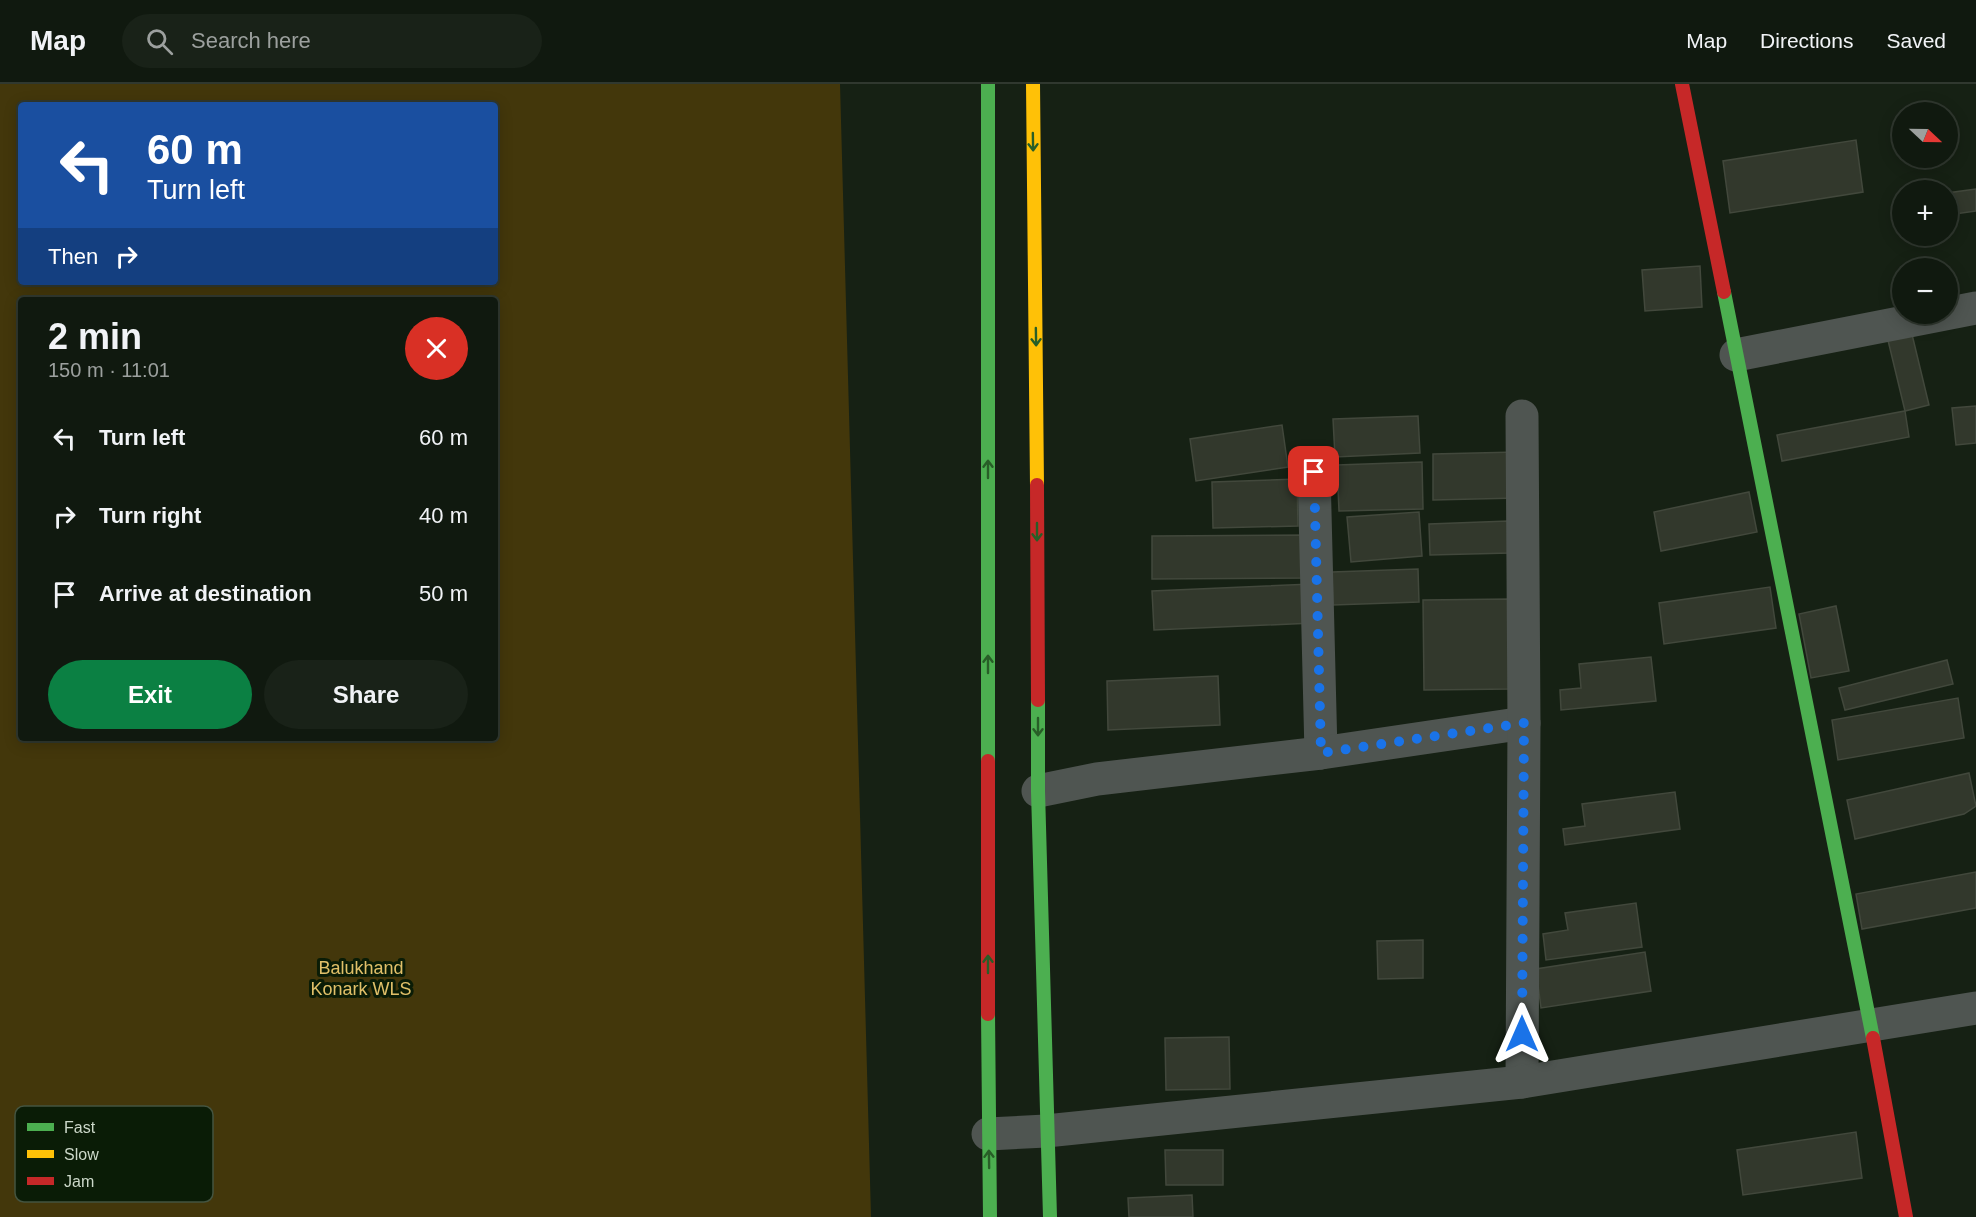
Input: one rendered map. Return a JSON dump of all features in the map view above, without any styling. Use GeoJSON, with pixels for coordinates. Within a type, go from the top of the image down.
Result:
{"type":"FeatureCollection","features":[{"type":"Feature","properties":{"kind":"main road"},"geometry":{"type":"LineString","coordinates":[[987,84],[990,1217]]}},
{"type":"Feature","properties":{"kind":"main road"},"geometry":{"type":"LineString","coordinates":[[1033,84],[1038,791],[1050,1217]]}},
{"type":"Feature","properties":{"kind":"main road"},"geometry":{"type":"LineString","coordinates":[[1682,84],[1871,1026],[1906,1217]]}},
{"type":"Feature","properties":{"kind":"street"},"geometry":{"type":"LineString","coordinates":[[1736,354],[1976,308]]}},
{"type":"Feature","properties":{"kind":"street"},"geometry":{"type":"LineString","coordinates":[[1522,416],[1524,723],[1522,1082]]}},
{"type":"Feature","properties":{"kind":"street"},"geometry":{"type":"LineString","coordinates":[[1314,472],[1321,753]]}},
{"type":"Feature","properties":{"kind":"street"},"geometry":{"type":"LineString","coordinates":[[1038,791],[1098,779],[1321,753],[1524,723]]}},
{"type":"Feature","properties":{"kind":"street"},"geometry":{"type":"LineString","coordinates":[[988,1134],[1046,1131],[1522,1082],[1976,1008]]}},
{"type":"Feature","properties":{"kind":"green space","name":"Balukhand Konark WLS"},"geometry":{"type":"Polygon","coordinates":[[[0,84],[840,84],[871,1217],[0,1217],[0,84]]]}},
{"type":"Feature","properties":{"kind":"building"},"geometry":{"type":"Polygon","coordinates":[[[1856,140],[1863,192],[1730,213],[1723,161],[1856,140]]]}},
{"type":"Feature","properties":{"kind":"building"},"geometry":{"type":"Polygon","coordinates":[[[1976,189],[1976,211],[1958,214],[1958,191],[1976,189]]]}},
{"type":"Feature","properties":{"kind":"building"},"geometry":{"type":"Polygon","coordinates":[[[1700,266],[1702,307],[1645,311],[1642,270],[1700,266]]]}},
{"type":"Feature","properties":{"kind":"building"},"geometry":{"type":"Polygon","coordinates":[[[1910,326],[1929,405],[1905,411],[1886,332],[1910,326]]]}},
{"type":"Feature","properties":{"kind":"building"},"geometry":{"type":"Polygon","coordinates":[[[1976,406],[1976,443],[1956,445],[1952,408],[1976,406]]]}},
{"type":"Feature","properties":{"kind":"building"},"geometry":{"type":"Polygon","coordinates":[[[1905,411],[1909,437],[1782,461],[1777,435],[1905,411]]]}},
{"type":"Feature","properties":{"kind":"building"},"geometry":{"type":"Polygon","coordinates":[[[1418,416],[1420,453],[1335,457],[1333,419],[1418,416]]]}},
{"type":"Feature","properties":{"kind":"building"},"geometry":{"type":"Polygon","coordinates":[[[1282,425],[1288,467],[1196,481],[1190,439],[1282,425]]]}},
{"type":"Feature","properties":{"kind":"building"},"geometry":{"type":"Polygon","coordinates":[[[1517,452],[1518,498],[1433,500],[1433,454],[1517,452]]]}},
{"type":"Feature","properties":{"kind":"building"},"geometry":{"type":"Polygon","coordinates":[[[1422,462],[1423,509],[1339,511],[1337,465],[1422,462]]]}},
{"type":"Feature","properties":{"kind":"building"},"geometry":{"type":"Polygon","coordinates":[[[1297,479],[1298,526],[1213,528],[1212,482],[1297,479]]]}},
{"type":"Feature","properties":{"kind":"building"},"geometry":{"type":"Polygon","coordinates":[[[1749,492],[1757,532],[1661,551],[1654,512],[1749,492]]]}},
{"type":"Feature","properties":{"kind":"building"},"geometry":{"type":"Polygon","coordinates":[[[1419,512],[1422,556],[1351,562],[1347,517],[1419,512]]]}},
{"type":"Feature","properties":{"kind":"building"},"geometry":{"type":"Polygon","coordinates":[[[1508,521],[1510,553],[1430,555],[1429,524],[1508,521]]]}},
{"type":"Feature","properties":{"kind":"building"},"geometry":{"type":"Polygon","coordinates":[[[1308,535],[1308,578],[1152,579],[1152,536],[1308,535]]]}},
{"type":"Feature","properties":{"kind":"building"},"geometry":{"type":"Polygon","coordinates":[[[1418,569],[1419,602],[1333,605],[1332,572],[1418,569]]]}},
{"type":"Feature","properties":{"kind":"building"},"geometry":{"type":"Polygon","coordinates":[[[1312,584],[1313,623],[1154,630],[1152,591],[1312,584]]]}},
{"type":"Feature","properties":{"kind":"building"},"geometry":{"type":"Polygon","coordinates":[[[1770,587],[1776,628],[1664,644],[1659,603],[1770,587]]]}},
{"type":"Feature","properties":{"kind":"building"},"geometry":{"type":"Polygon","coordinates":[[[1509,599],[1511,689],[1424,690],[1423,600],[1509,599]]]}},
{"type":"Feature","properties":{"kind":"building"},"geometry":{"type":"Polygon","coordinates":[[[1836,606],[1849,671],[1811,678],[1799,614],[1836,606]]]}},
{"type":"Feature","properties":{"kind":"building"},"geometry":{"type":"Polygon","coordinates":[[[1651,657],[1656,701],[1561,710],[1560,690],[1581,688],[1579,664],[1651,657]]]}},
{"type":"Feature","properties":{"kind":"building"},"geometry":{"type":"Polygon","coordinates":[[[1947,660],[1953,684],[1845,710],[1839,688],[1947,660]]]}},
{"type":"Feature","properties":{"kind":"building"},"geometry":{"type":"Polygon","coordinates":[[[1218,676],[1220,725],[1108,730],[1107,681],[1218,676]]]}},
{"type":"Feature","properties":{"kind":"building"},"geometry":{"type":"Polygon","coordinates":[[[1958,698],[1964,738],[1838,760],[1832,720],[1958,698]]]}},
{"type":"Feature","properties":{"kind":"building"},"geometry":{"type":"Polygon","coordinates":[[[1969,773],[1976,806],[1964,814],[1855,839],[1847,800],[1969,773]]]}},
{"type":"Feature","properties":{"kind":"building"},"geometry":{"type":"Polygon","coordinates":[[[1675,792],[1680,829],[1565,845],[1563,829],[1585,826],[1582,804],[1675,792]]]}},
{"type":"Feature","properties":{"kind":"building"},"geometry":{"type":"Polygon","coordinates":[[[1976,872],[1976,908],[1862,929],[1856,894],[1976,872]]]}},
{"type":"Feature","properties":{"kind":"building"},"geometry":{"type":"Polygon","coordinates":[[[1636,903],[1642,947],[1546,960],[1543,934],[1568,930],[1565,913],[1636,903]]]}},
{"type":"Feature","properties":{"kind":"building"},"geometry":{"type":"Polygon","coordinates":[[[1423,940],[1423,978],[1378,979],[1377,941],[1423,940]]]}},
{"type":"Feature","properties":{"kind":"building"},"geometry":{"type":"Polygon","coordinates":[[[1645,952],[1651,991],[1541,1008],[1536,969],[1645,952]]]}},
{"type":"Feature","properties":{"kind":"building"},"geometry":{"type":"Polygon","coordinates":[[[1229,1037],[1230,1089],[1166,1090],[1165,1038],[1229,1037]]]}},
{"type":"Feature","properties":{"kind":"building"},"geometry":{"type":"Polygon","coordinates":[[[1856,1132],[1862,1178],[1743,1195],[1737,1150],[1856,1132]]]}},
{"type":"Feature","properties":{"kind":"building"},"geometry":{"type":"Polygon","coordinates":[[[1165,1150],[1223,1150],[1223,1185],[1166,1185],[1165,1150]]]}},
{"type":"Feature","properties":{"kind":"building"},"geometry":{"type":"Polygon","coordinates":[[[1192,1195],[1193,1217],[1129,1217],[1128,1198],[1192,1195]]]}},
{"type":"Feature","properties":{"kind":"traffic: fast"},"geometry":{"type":"LineString","coordinates":[[988,84],[988,761]]}},
{"type":"Feature","properties":{"kind":"traffic: fast"},"geometry":{"type":"LineString","coordinates":[[1724,292],[1873,1038]]}},
{"type":"Feature","properties":{"kind":"traffic: fast"},"geometry":{"type":"LineString","coordinates":[[1038,700],[1038,791],[1050,1217]]}},
{"type":"Feature","properties":{"kind":"traffic: fast"},"geometry":{"type":"LineString","coordinates":[[988,1014],[990,1217]]}},
{"type":"Feature","properties":{"kind":"traffic: slow"},"geometry":{"type":"LineString","coordinates":[[1033,84],[1037,485]]}},
{"type":"Feature","properties":{"kind":"traffic: jam"},"geometry":{"type":"LineString","coordinates":[[1682,84],[1724,292]]}},
{"type":"Feature","properties":{"kind":"traffic: jam"},"geometry":{"type":"LineString","coordinates":[[1037,485],[1038,700]]}},
{"type":"Feature","properties":{"kind":"traffic: jam"},"geometry":{"type":"LineString","coordinates":[[988,761],[988,1014]]}},
{"type":"Feature","properties":{"kind":"traffic: jam"},"geometry":{"type":"LineString","coordinates":[[1873,1038],[1906,1217]]}},
{"type":"Feature","properties":{"kind":"route"},"geometry":{"type":"LineString","coordinates":[[1314,472],[1321,753],[1524,723],[1522,1034]]}}]}
